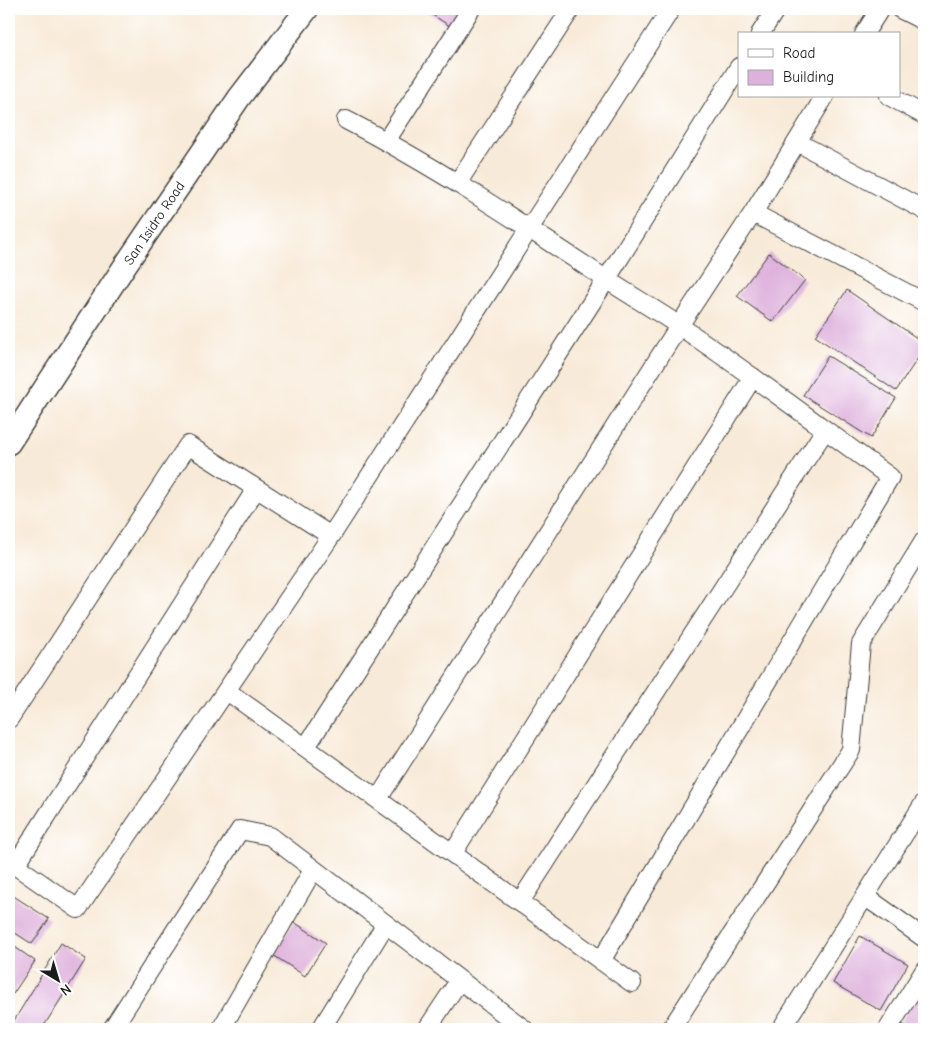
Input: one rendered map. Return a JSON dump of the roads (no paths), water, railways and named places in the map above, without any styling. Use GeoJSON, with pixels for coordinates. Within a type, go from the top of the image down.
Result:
{"type":"FeatureCollection","features":[{"type":"Feature","properties":{"kind":"street","name":"San Isidro Road"},"geometry":{"type":"LineString","coordinates":[[9,443],[126,264],[239,98],[307,9]]}},
{"type":"Feature","properties":{"kind":"street"},"geometry":{"type":"LineString","coordinates":[[386,141],[471,9]]}},
{"type":"Feature","properties":{"kind":"street"},"geometry":{"type":"LineString","coordinates":[[458,182],[571,9]]}},
{"type":"Feature","properties":{"kind":"street"},"geometry":{"type":"LineString","coordinates":[[256,489],[12,864],[78,909],[331,536],[671,9]]}},
{"type":"Feature","properties":{"kind":"street"},"geometry":{"type":"LineString","coordinates":[[761,32],[776,9]]}},
{"type":"Feature","properties":{"kind":"street"},"geometry":{"type":"LineString","coordinates":[[865,32],[880,9]]}},
{"type":"Feature","properties":{"kind":"street"},"geometry":{"type":"LineString","coordinates":[[900,9],[924,22]]}},
{"type":"Feature","properties":{"kind":"street"},"geometry":{"type":"LineString","coordinates":[[306,747],[606,280],[738,69]]}},
{"type":"Feature","properties":{"kind":"street"},"geometry":{"type":"LineString","coordinates":[[378,799],[753,213],[824,98]]}},
{"type":"Feature","properties":{"kind":"street"},"geometry":{"type":"LineString","coordinates":[[893,98],[924,115]]}},
{"type":"Feature","properties":{"kind":"street"},"geometry":{"type":"LineString","coordinates":[[346,120],[458,182],[679,326],[753,377],[890,477],[601,961]]}},
{"type":"Feature","properties":{"kind":"street"},"geometry":{"type":"LineString","coordinates":[[797,142],[924,210]]}},
{"type":"Feature","properties":{"kind":"street"},"geometry":{"type":"LineString","coordinates":[[753,213],[924,302]]}},
{"type":"Feature","properties":{"kind":"street"},"geometry":{"type":"LineString","coordinates":[[453,853],[753,377]]}},
{"type":"Feature","properties":{"kind":"street"},"geometry":{"type":"LineString","coordinates":[[520,902],[825,430]]}},
{"type":"Feature","properties":{"kind":"street"},"geometry":{"type":"LineString","coordinates":[[9,719],[188,445],[331,536]]}},
{"type":"Feature","properties":{"kind":"street"},"geometry":{"type":"LineString","coordinates":[[671,1029],[851,750],[861,644],[924,541]]}},
{"type":"Feature","properties":{"kind":"street"},"geometry":{"type":"LineString","coordinates":[[227,690],[632,983]]}},
{"type":"Feature","properties":{"kind":"street"},"geometry":{"type":"LineString","coordinates":[[781,1029],[924,803]]}},
{"type":"Feature","properties":{"kind":"street"},"geometry":{"type":"LineString","coordinates":[[112,1029],[240,830],[270,836],[384,925],[524,1029]]}},
{"type":"Feature","properties":{"kind":"street"},"geometry":{"type":"LineString","coordinates":[[221,1029],[313,870]]}},
{"type":"Feature","properties":{"kind":"street"},"geometry":{"type":"LineString","coordinates":[[866,897],[924,938]]}},
{"type":"Feature","properties":{"kind":"street"},"geometry":{"type":"LineString","coordinates":[[321,1029],[384,925]]}},
{"type":"Feature","properties":{"kind":"street"},"geometry":{"type":"LineString","coordinates":[[888,1029],[924,972]]}},
{"type":"Feature","properties":{"kind":"street"},"geometry":{"type":"LineString","coordinates":[[427,1029],[459,981]]}}]}
